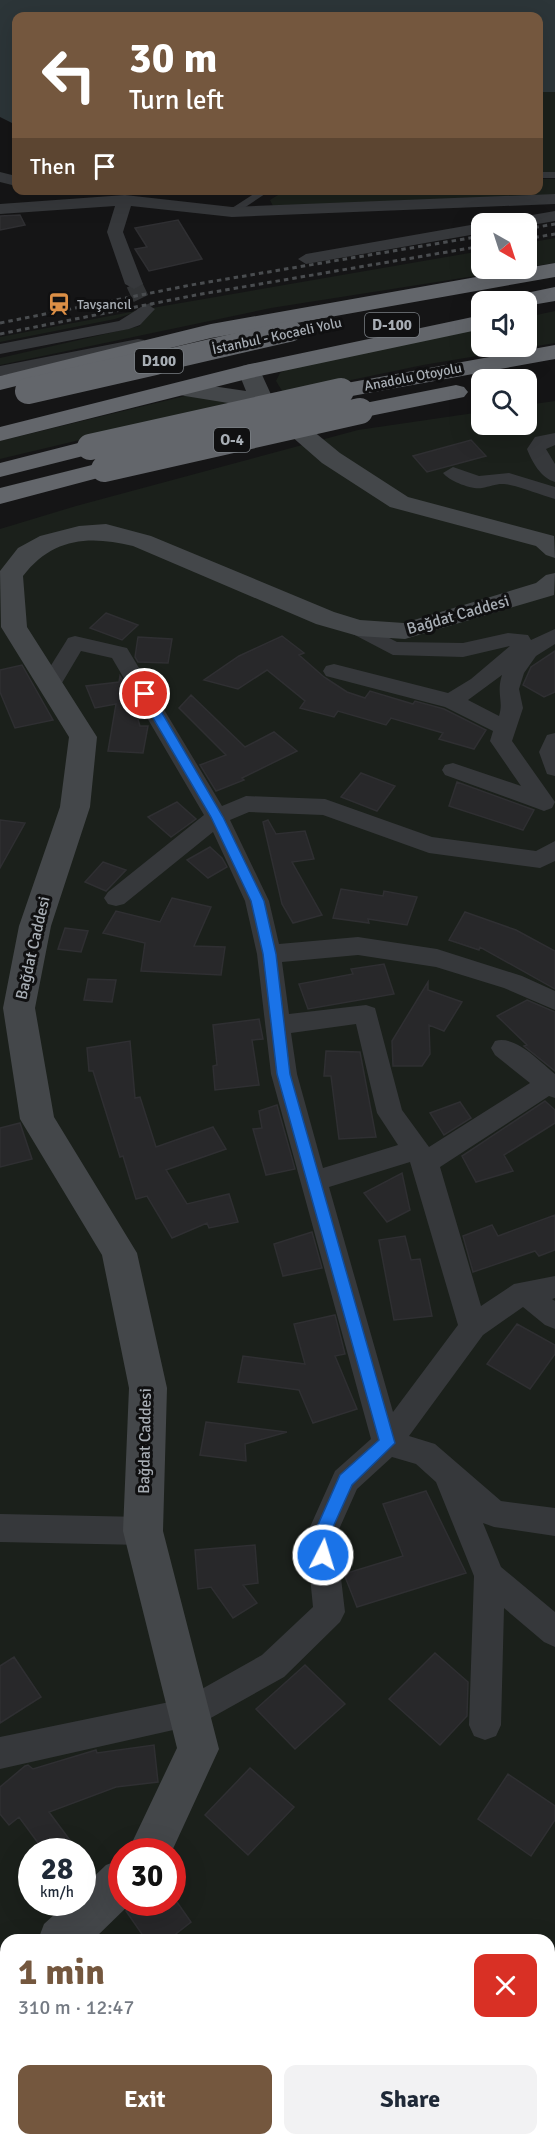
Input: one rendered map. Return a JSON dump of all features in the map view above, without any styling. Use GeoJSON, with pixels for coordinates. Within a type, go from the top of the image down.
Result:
{"type":"FeatureCollection","features":[{"type":"Feature","properties":{"kind":"highway"},"geometry":{"type":"LineString","coordinates":[[0,384],[71,361],[210,331],[555,270]]}},
{"type":"Feature","properties":{"kind":"highway","name":"İstanbul - Kocaeli Yolu"},"geometry":{"type":"LineString","coordinates":[[296,337],[555,280]]}},
{"type":"Feature","properties":{"kind":"highway"},"geometry":{"type":"LineString","coordinates":[[537,298],[555,294]]}},
{"type":"Feature","properties":{"kind":"highway"},"geometry":{"type":"LineString","coordinates":[[537,311],[555,307]]}},
{"type":"Feature","properties":{"kind":"highway","name":"D-100"},"geometry":{"type":"LineString","coordinates":[[296,337],[471,310]]}},
{"type":"Feature","properties":{"kind":"highway"},"geometry":{"type":"LineString","coordinates":[[0,434],[250,371],[471,324]]}},
{"type":"Feature","properties":{"kind":"highway"},"geometry":{"type":"LineString","coordinates":[[210,331],[237,339],[250,359],[250,371]]}},
{"type":"Feature","properties":{"kind":"highway","name":"D100"},"geometry":{"type":"LineString","coordinates":[[0,399],[36,397],[296,337]]}},
{"type":"Feature","properties":{"kind":"highway","name":"Anadolu Otoyolu"},"geometry":{"type":"LineString","coordinates":[[0,470],[90,447],[341,391],[555,352]]}},
{"type":"Feature","properties":{"kind":"highway"},"geometry":{"type":"LineString","coordinates":[[71,361],[97,393],[113,397],[185,389]]}},
{"type":"Feature","properties":{"kind":"highway"},"geometry":{"type":"LineString","coordinates":[[537,377],[555,374]]}},
{"type":"Feature","properties":{"kind":"highway","name":"Anadolu Otoyolu"},"geometry":{"type":"LineString","coordinates":[[0,496],[104,469],[360,411],[471,389]]}},
{"type":"Feature","properties":{"kind":"highway"},"geometry":{"type":"LineString","coordinates":[[0,414],[36,397]]}},
{"type":"Feature","properties":{"kind":"main road"},"geometry":{"type":"LineString","coordinates":[[250,371],[262,401],[331,458],[399,502],[545,541],[555,550]]}},
{"type":"Feature","properties":{"kind":"main road"},"geometry":{"type":"LineString","coordinates":[[185,389],[262,401]]}},
{"type":"Feature","properties":{"kind":"main road","name":"Bağdat Caddesi"},"geometry":{"type":"LineString","coordinates":[[156,1838],[198,1749],[143,1531],[148,1388],[119,1254],[38,1119],[19,1008],[35,926],[75,807],[82,737],[51,683],[14,627],[6,586],[10,576],[27,554],[49,541],[79,534],[106,532],[142,541],[325,618],[358,628],[405,631],[545,589],[555,581]]}},
{"type":"Feature","properties":{"kind":"main road"},"geometry":{"type":"LineString","coordinates":[[66,1934],[108,1894]]}},
{"type":"Feature","properties":{"kind":"street"},"geometry":{"type":"LineString","coordinates":[[66,195],[75,201]]}},
{"type":"Feature","properties":{"kind":"street"},"geometry":{"type":"LineString","coordinates":[[0,209],[75,201],[124,200],[232,212],[555,199]]}},
{"type":"Feature","properties":{"kind":"street"},"geometry":{"type":"LineString","coordinates":[[124,200],[115,232],[134,284]]}},
{"type":"Feature","properties":{"kind":"street"},"geometry":{"type":"LineString","coordinates":[[537,219],[555,216]]}},
{"type":"Feature","properties":{"kind":"street"},"geometry":{"type":"LineString","coordinates":[[306,259],[471,230]]}},
{"type":"Feature","properties":{"kind":"street"},"geometry":{"type":"LineString","coordinates":[[0,349],[123,325],[134,321],[146,309]]}},
{"type":"Feature","properties":{"kind":"street"},"geometry":{"type":"LineString","coordinates":[[0,371],[71,361]]}},
{"type":"Feature","properties":{"kind":"street"},"geometry":{"type":"LineString","coordinates":[[555,439],[542,441],[536,449],[540,459],[555,476]]}},
{"type":"Feature","properties":{"kind":"street"},"geometry":{"type":"LineString","coordinates":[[453,473],[479,483],[497,476],[505,477],[555,493]]}},
{"type":"Feature","properties":{"kind":"street"},"geometry":{"type":"LineString","coordinates":[[358,628],[393,648],[463,650],[508,639],[521,640],[555,623]]}},
{"type":"Feature","properties":{"kind":"street"},"geometry":{"type":"LineString","coordinates":[[549,805],[501,741],[512,708],[508,689],[514,672],[529,651],[555,635]]}},
{"type":"Feature","properties":{"kind":"street"},"geometry":{"type":"LineString","coordinates":[[451,701],[479,684],[520,648],[521,640]]}},
{"type":"Feature","properties":{"kind":"street"},"geometry":{"type":"LineString","coordinates":[[51,683],[75,643],[120,653],[217,817],[257,901],[269,954],[284,1074],[387,1443]]}},
{"type":"Feature","properties":{"kind":"street"},"geometry":{"type":"LineString","coordinates":[[334,671],[412,693],[451,701],[506,728]]}},
{"type":"Feature","properties":{"kind":"street"},"geometry":{"type":"LineString","coordinates":[[555,740],[550,753],[555,769]]}},
{"type":"Feature","properties":{"kind":"street"},"geometry":{"type":"LineString","coordinates":[[453,770],[549,805]]}},
{"type":"Feature","properties":{"kind":"street"},"geometry":{"type":"LineString","coordinates":[[117,898],[217,817],[246,804],[325,807],[429,845],[540,860],[555,849]]}},
{"type":"Feature","properties":{"kind":"street"},"geometry":{"type":"LineString","coordinates":[[269,954],[358,946],[437,958],[513,982],[555,1001]]}},
{"type":"Feature","properties":{"kind":"street"},"geometry":{"type":"LineString","coordinates":[[278,1025],[366,1014],[390,1113],[421,1157],[472,1327]]}},
{"type":"Feature","properties":{"kind":"street"},"geometry":{"type":"LineString","coordinates":[[314,1181],[421,1157],[552,1086],[504,1048]]}},
{"type":"Feature","properties":{"kind":"street"},"geometry":{"type":"LineString","coordinates":[[0,1753],[189,1713],[273,1666],[329,1612],[321,1536],[346,1480],[387,1443],[472,1327],[524,1292],[555,1287]]}},
{"type":"Feature","properties":{"kind":"street"},"geometry":{"type":"LineString","coordinates":[[524,1292],[555,1317]]}},
{"type":"Feature","properties":{"kind":"street"},"geometry":{"type":"LineString","coordinates":[[387,1443],[425,1453],[450,1478],[494,1514],[555,1522]]}},
{"type":"Feature","properties":{"kind":"street"},"geometry":{"type":"LineString","coordinates":[[450,1478],[489,1576],[485,1725]]}},
{"type":"Feature","properties":{"kind":"street"},"geometry":{"type":"LineString","coordinates":[[0,1528],[143,1531]]}},
{"type":"Feature","properties":{"kind":"street"},"geometry":{"type":"LineString","coordinates":[[489,1576],[555,1632]]}},
{"type":"Feature","properties":{"kind":"lane"},"geometry":{"type":"LineString","coordinates":[[232,212],[259,195]]}},
{"type":"Feature","properties":{"kind":"shaded area"},"geometry":{"type":"Polygon","coordinates":[[[0,0],[555,0],[555,92],[543,92],[543,12],[12,12],[12,123],[0,117],[0,0]]]}},
{"type":"Feature","properties":{"kind":"shaded area"},"geometry":{"type":"Polygon","coordinates":[[[543,92],[555,92],[555,172],[543,172],[543,92]]]}},
{"type":"Feature","properties":{"kind":"shaded area"},"geometry":{"type":"Polygon","coordinates":[[[543,179],[555,179],[555,198],[274,208],[270,200],[278,195],[543,195],[543,179]]]}},
{"type":"Feature","properties":{"kind":"shaded area"},"geometry":{"type":"Polygon","coordinates":[[[555,238],[555,263],[537,266],[537,241],[555,238]]]}},
{"type":"Feature","properties":{"kind":"shaded area"},"geometry":{"type":"Polygon","coordinates":[[[471,253],[471,277],[271,308],[0,365],[0,358],[140,326],[145,309],[471,253]]]}},
{"type":"Feature","properties":{"kind":"shaded area"},"geometry":{"type":"Polygon","coordinates":[[[144,309],[115,319],[0,342],[0,337],[144,309]]]}},
{"type":"Feature","properties":{"kind":"shaded area"},"geometry":{"type":"Polygon","coordinates":[[[555,311],[555,343],[537,346],[537,315],[555,311]]]}},
{"type":"Feature","properties":{"kind":"shaded area"},"geometry":{"type":"Polygon","coordinates":[[[471,328],[471,357],[284,394],[276,381],[280,373],[291,367],[471,328]]]}},
{"type":"Feature","properties":{"kind":"shaded area"},"geometry":{"type":"Polygon","coordinates":[[[189,395],[243,401],[0,459],[0,441],[189,395]]]}},
{"type":"Feature","properties":{"kind":"shaded area"},"geometry":{"type":"Polygon","coordinates":[[[555,401],[555,1934],[0,1934],[0,529],[76,506],[358,430],[471,413],[471,435],[537,435],[537,404],[555,401]]]}},
{"type":"Feature","properties":{"kind":"building"},"geometry":{"type":"Polygon","coordinates":[[[20,215],[25,225],[0,230],[0,216],[20,215]]]}},
{"type":"Feature","properties":{"kind":"building"},"geometry":{"type":"Polygon","coordinates":[[[178,220],[202,259],[149,271],[135,249],[147,247],[135,228],[178,220]]]}},
{"type":"Feature","properties":{"kind":"building"},"geometry":{"type":"Polygon","coordinates":[[[471,440],[486,456],[427,472],[413,456],[471,440]]]}},
{"type":"Feature","properties":{"kind":"building"},"geometry":{"type":"Polygon","coordinates":[[[106,613],[138,625],[122,640],[90,628],[106,613]]]}},
{"type":"Feature","properties":{"kind":"building"},"geometry":{"type":"Polygon","coordinates":[[[282,636],[304,653],[299,655],[324,677],[347,692],[365,698],[370,691],[413,704],[415,701],[444,709],[486,730],[474,749],[439,739],[443,733],[391,718],[386,725],[338,711],[334,717],[300,708],[305,701],[267,670],[238,689],[204,680],[239,656],[282,636]]]}},
{"type":"Feature","properties":{"kind":"building"},"geometry":{"type":"Polygon","coordinates":[[[138,637],[172,639],[168,663],[138,662],[135,657],[138,637]]]}},
{"type":"Feature","properties":{"kind":"building"},"geometry":{"type":"Polygon","coordinates":[[[555,651],[555,692],[544,697],[523,685],[531,667],[555,651]]]}},
{"type":"Feature","properties":{"kind":"building"},"geometry":{"type":"Polygon","coordinates":[[[22,665],[53,720],[15,728],[0,692],[0,670],[22,665]]]}},
{"type":"Feature","properties":{"kind":"building"},"geometry":{"type":"Polygon","coordinates":[[[120,676],[129,691],[140,726],[148,726],[143,753],[108,751],[116,704],[95,708],[86,686],[119,682],[120,676]]]}},
{"type":"Feature","properties":{"kind":"building"},"geometry":{"type":"Polygon","coordinates":[[[191,695],[245,747],[274,732],[297,751],[242,778],[244,780],[216,791],[200,765],[226,755],[179,708],[191,695]]]}},
{"type":"Feature","properties":{"kind":"building"},"geometry":{"type":"Polygon","coordinates":[[[361,773],[395,786],[377,811],[341,797],[361,773]]]}},
{"type":"Feature","properties":{"kind":"building"},"geometry":{"type":"Polygon","coordinates":[[[457,782],[534,810],[523,830],[449,806],[457,782]]]}},
{"type":"Feature","properties":{"kind":"building"},"geometry":{"type":"Polygon","coordinates":[[[177,802],[196,819],[171,837],[148,817],[177,802]]]}},
{"type":"Feature","properties":{"kind":"building"},"geometry":{"type":"Polygon","coordinates":[[[0,820],[25,823],[0,868],[0,820]]]}},
{"type":"Feature","properties":{"kind":"building"},"geometry":{"type":"Polygon","coordinates":[[[268,820],[276,834],[305,831],[314,859],[292,862],[322,915],[293,923],[282,904],[263,822],[268,820]]]}},
{"type":"Feature","properties":{"kind":"building"},"geometry":{"type":"Polygon","coordinates":[[[210,847],[222,858],[227,867],[208,878],[187,860],[210,847]]]}},
{"type":"Feature","properties":{"kind":"building"},"geometry":{"type":"Polygon","coordinates":[[[103,862],[126,870],[106,891],[85,882],[103,862]]]}},
{"type":"Feature","properties":{"kind":"building"},"geometry":{"type":"Polygon","coordinates":[[[341,889],[383,896],[384,891],[417,897],[407,925],[368,919],[369,923],[333,918],[341,889]]]}},
{"type":"Feature","properties":{"kind":"building"},"geometry":{"type":"Polygon","coordinates":[[[172,898],[211,907],[194,946],[225,947],[221,975],[141,971],[145,943],[103,933],[116,911],[160,922],[172,898]]]}},
{"type":"Feature","properties":{"kind":"building"},"geometry":{"type":"Polygon","coordinates":[[[465,912],[516,930],[555,951],[555,989],[480,947],[479,950],[449,940],[465,912]]]}},
{"type":"Feature","properties":{"kind":"building"},"geometry":{"type":"Polygon","coordinates":[[[65,928],[88,931],[81,952],[58,949],[65,928]]]}},
{"type":"Feature","properties":{"kind":"building"},"geometry":{"type":"Polygon","coordinates":[[[384,964],[394,994],[308,1009],[299,984],[353,974],[351,969],[384,964]]]}},
{"type":"Feature","properties":{"kind":"building"},"geometry":{"type":"Polygon","coordinates":[[[88,979],[116,980],[112,1002],[84,1000],[88,979]]]}},
{"type":"Feature","properties":{"kind":"building"},"geometry":{"type":"Polygon","coordinates":[[[428,982],[428,990],[462,1002],[444,1031],[429,1025],[430,1054],[422,1066],[393,1066],[392,1041],[428,982]]]}},
{"type":"Feature","properties":{"kind":"building"},"geometry":{"type":"Polygon","coordinates":[[[527,1000],[555,1012],[555,1071],[524,1046],[527,1045],[497,1016],[527,1000]]]}},
{"type":"Feature","properties":{"kind":"building"},"geometry":{"type":"Polygon","coordinates":[[[259,1019],[263,1039],[252,1040],[259,1085],[215,1090],[213,1066],[217,1065],[213,1025],[259,1019]]]}},
{"type":"Feature","properties":{"kind":"building"},"geometry":{"type":"Polygon","coordinates":[[[130,1041],[135,1098],[140,1097],[156,1147],[213,1127],[226,1149],[166,1170],[187,1204],[229,1194],[238,1222],[209,1228],[207,1223],[172,1238],[147,1196],[136,1199],[93,1071],[89,1071],[87,1048],[130,1041]]]}},
{"type":"Feature","properties":{"kind":"building"},"geometry":{"type":"Polygon","coordinates":[[[326,1051],[360,1052],[376,1137],[339,1139],[331,1076],[324,1076],[326,1051]]]}},
{"type":"Feature","properties":{"kind":"building"},"geometry":{"type":"Polygon","coordinates":[[[545,1101],[555,1110],[555,1123],[504,1155],[513,1171],[476,1182],[462,1156],[545,1101]]]}},
{"type":"Feature","properties":{"kind":"building"},"geometry":{"type":"Polygon","coordinates":[[[460,1102],[471,1118],[444,1135],[430,1113],[460,1102]]]}},
{"type":"Feature","properties":{"kind":"building"},"geometry":{"type":"Polygon","coordinates":[[[277,1105],[295,1169],[266,1175],[253,1129],[262,1128],[259,1111],[277,1105]]]}},
{"type":"Feature","properties":{"kind":"building"},"geometry":{"type":"Polygon","coordinates":[[[20,1123],[32,1159],[0,1167],[0,1128],[20,1123]]]}},
{"type":"Feature","properties":{"kind":"building"},"geometry":{"type":"Polygon","coordinates":[[[402,1173],[410,1210],[387,1222],[364,1193],[402,1173]]]}},
{"type":"Feature","properties":{"kind":"building"},"geometry":{"type":"Polygon","coordinates":[[[555,1215],[555,1250],[539,1256],[535,1251],[473,1272],[463,1236],[492,1225],[498,1236],[555,1215]]]}},
{"type":"Feature","properties":{"kind":"building"},"geometry":{"type":"Polygon","coordinates":[[[312,1232],[322,1268],[283,1276],[274,1244],[312,1232]]]}},
{"type":"Feature","properties":{"kind":"building"},"geometry":{"type":"Polygon","coordinates":[[[405,1236],[411,1260],[420,1259],[432,1316],[394,1320],[379,1240],[405,1236]]]}},
{"type":"Feature","properties":{"kind":"building"},"geometry":{"type":"Polygon","coordinates":[[[335,1315],[345,1354],[335,1356],[357,1409],[313,1423],[299,1390],[238,1382],[243,1356],[305,1364],[294,1324],[335,1315]]]}},
{"type":"Feature","properties":{"kind":"building"},"geometry":{"type":"Polygon","coordinates":[[[517,1324],[555,1345],[555,1354],[530,1389],[487,1364],[517,1324]]]}},
{"type":"Feature","properties":{"kind":"building"},"geometry":{"type":"Polygon","coordinates":[[[206,1422],[287,1432],[245,1444],[246,1461],[200,1455],[206,1422]]]}},
{"type":"Feature","properties":{"kind":"building"},"geometry":{"type":"Polygon","coordinates":[[[426,1491],[466,1573],[357,1607],[344,1574],[403,1556],[383,1504],[426,1491]]]}},
{"type":"Feature","properties":{"kind":"building"},"geometry":{"type":"Polygon","coordinates":[[[255,1545],[258,1583],[243,1585],[257,1603],[233,1618],[211,1587],[198,1589],[195,1550],[255,1545]]]}},
{"type":"Feature","properties":{"kind":"building"},"geometry":{"type":"Polygon","coordinates":[[[435,1653],[468,1682],[467,1716],[440,1745],[389,1699],[435,1653]]]}},
{"type":"Feature","properties":{"kind":"building"},"geometry":{"type":"Polygon","coordinates":[[[14,1657],[41,1697],[0,1723],[0,1666],[14,1657]]]}},
{"type":"Feature","properties":{"kind":"building"},"geometry":{"type":"Polygon","coordinates":[[[305,1665],[345,1704],[295,1749],[256,1709],[305,1665]]]}},
{"type":"Feature","properties":{"kind":"building"},"geometry":{"type":"Polygon","coordinates":[[[154,1745],[158,1782],[116,1787],[49,1812],[68,1838],[34,1838],[19,1817],[9,1825],[0,1814],[0,1787],[25,1766],[28,1765],[33,1769],[96,1750],[97,1753],[154,1745]]]}},
{"type":"Feature","properties":{"kind":"building"},"geometry":{"type":"Polygon","coordinates":[[[250,1768],[294,1807],[248,1855],[205,1815],[250,1768]]]}},
{"type":"Feature","properties":{"kind":"building"},"geometry":{"type":"Polygon","coordinates":[[[508,1774],[555,1806],[555,1820],[531,1856],[478,1819],[508,1774]]]}},
{"type":"Feature","properties":{"kind":"building"},"geometry":{"type":"Polygon","coordinates":[[[186,1915],[191,1922],[176,1934],[142,1934],[129,1916],[186,1915]]]}},
{"type":"Feature","properties":{"kind":"tunnel"},"geometry":{"type":"LineString","coordinates":[[134,284],[146,309]]}},
{"type":"Feature","properties":{"kind":"railway"},"geometry":{"type":"LineString","coordinates":[[537,227],[555,224]]}},
{"type":"Feature","properties":{"kind":"railway"},"geometry":{"type":"LineString","coordinates":[[537,237],[555,234]]}},
{"type":"Feature","properties":{"kind":"railway"},"geometry":{"type":"LineString","coordinates":[[0,323],[191,285],[471,238]]}},
{"type":"Feature","properties":{"kind":"railway"},"geometry":{"type":"LineString","coordinates":[[0,334],[196,295],[471,248]]}},
{"type":"Feature","properties":{"kind":"place","name":"Tavşancıl"},"geometry":{"type":"Point","coordinates":[59,304]}},
{"type":"Feature","properties":{"kind":"route"},"geometry":{"type":"LineString","coordinates":[[145,694],[217,817],[257,901],[269,954],[284,1074],[387,1443],[346,1480],[321,1536],[323,1555]]}}]}
